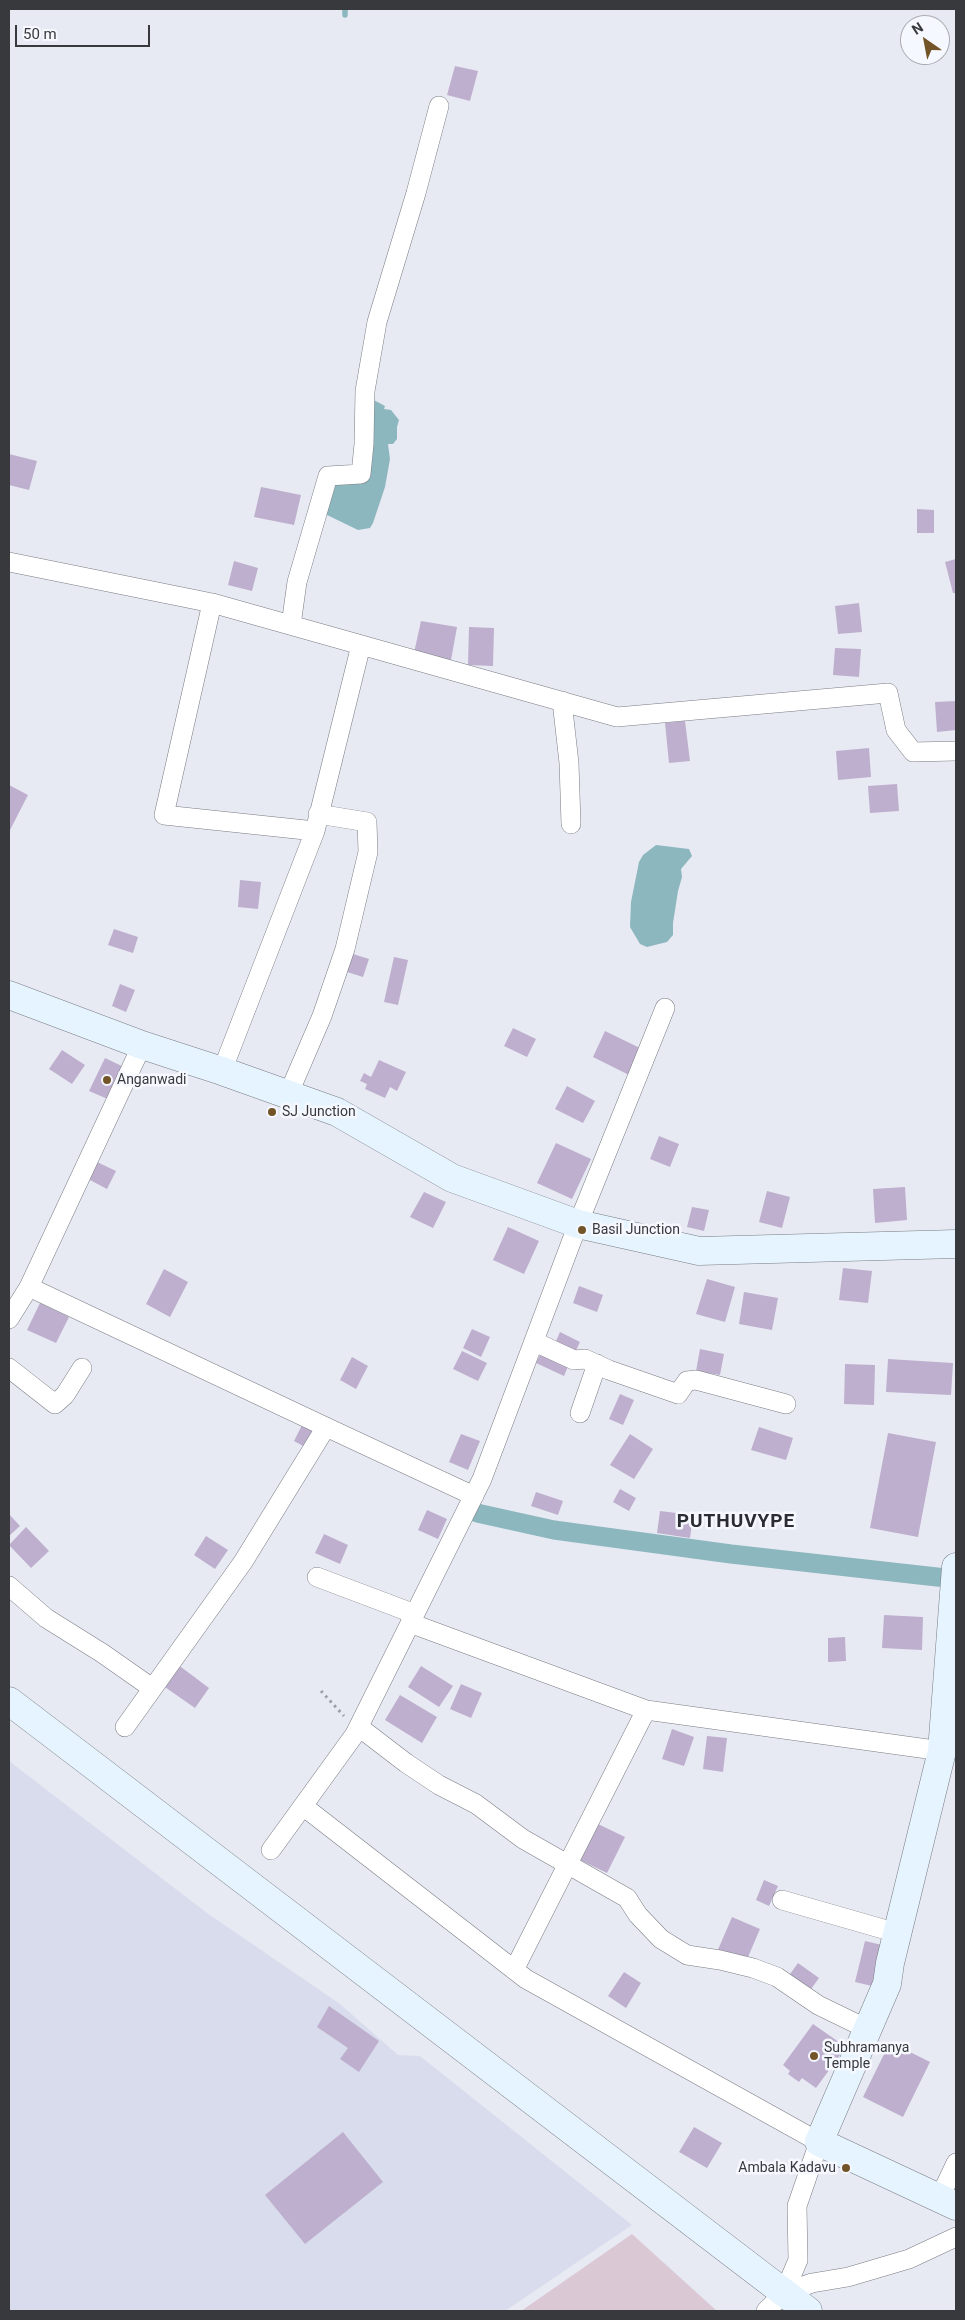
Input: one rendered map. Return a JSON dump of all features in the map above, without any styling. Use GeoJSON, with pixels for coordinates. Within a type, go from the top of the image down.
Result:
{"type":"FeatureCollection","features":[{"type":"Feature","properties":{"kind":"main road"},"geometry":{"type":"LineString","coordinates":[[9,995],[142,1045],[222,1071],[336,1112],[452,1178],[578,1224],[699,1251],[956,1244]]}},
{"type":"Feature","properties":{"kind":"main road"},"geometry":{"type":"LineString","coordinates":[[948,2203],[819,2142],[887,1984],[942,1751],[956,1567]]}},
{"type":"Feature","properties":{"kind":"main road"},"geometry":{"type":"LineString","coordinates":[[9,1701],[775,2302],[808,2311]]}},
{"type":"Feature","properties":{"kind":"street"},"geometry":{"type":"LineString","coordinates":[[291,625],[297,582],[328,476],[361,474],[365,391],[377,322],[416,193],[439,106]]}},
{"type":"Feature","properties":{"kind":"street"},"geometry":{"type":"LineString","coordinates":[[9,562],[212,603],[617,717],[888,693],[896,730],[913,752],[956,751]]}},
{"type":"Feature","properties":{"kind":"street"},"geometry":{"type":"LineString","coordinates":[[212,603],[164,815],[316,822],[367,822],[368,852],[345,949],[322,1016],[288,1096]]}},
{"type":"Feature","properties":{"kind":"street"},"geometry":{"type":"LineString","coordinates":[[222,1071],[316,822],[361,645]]}},
{"type":"Feature","properties":{"kind":"street"},"geometry":{"type":"LineString","coordinates":[[562,701],[570,773],[571,824]]}},
{"type":"Feature","properties":{"kind":"street"},"geometry":{"type":"LineString","coordinates":[[271,1850],[358,1727],[474,1496],[535,1342],[578,1224],[666,1008]]}},
{"type":"Feature","properties":{"kind":"street"},"geometry":{"type":"LineString","coordinates":[[9,1319],[30,1287],[142,1045]]}},
{"type":"Feature","properties":{"kind":"street"},"geometry":{"type":"LineString","coordinates":[[30,1287],[474,1496]]}},
{"type":"Feature","properties":{"kind":"street"},"geometry":{"type":"LineString","coordinates":[[535,1342],[574,1360],[585,1359],[678,1394],[687,1381],[696,1380],[786,1404]]}},
{"type":"Feature","properties":{"kind":"street"},"geometry":{"type":"LineString","coordinates":[[580,1413],[597,1364]]}},
{"type":"Feature","properties":{"kind":"street"},"geometry":{"type":"LineString","coordinates":[[9,1368],[55,1404],[65,1395],[82,1368]]}},
{"type":"Feature","properties":{"kind":"street"},"geometry":{"type":"LineString","coordinates":[[124,1728],[242,1562],[326,1427]]}},
{"type":"Feature","properties":{"kind":"street"},"geometry":{"type":"LineString","coordinates":[[317,1577],[413,1618],[646,1710],[942,1751]]}},
{"type":"Feature","properties":{"kind":"street"},"geometry":{"type":"LineString","coordinates":[[9,1586],[46,1618],[102,1653],[152,1688]]}},
{"type":"Feature","properties":{"kind":"street"},"geometry":{"type":"LineString","coordinates":[[514,1970],[646,1710]]}},
{"type":"Feature","properties":{"kind":"street"},"geometry":{"type":"LineString","coordinates":[[358,1727],[406,1763],[439,1785],[476,1804],[523,1839],[627,1898],[638,1916],[661,1939],[687,1956],[720,1960],[753,1968],[777,1977],[818,2005],[859,2026],[868,2026]]}},
{"type":"Feature","properties":{"kind":"street"},"geometry":{"type":"LineString","coordinates":[[302,1806],[526,1980],[819,2142],[798,2206],[798,2260],[775,2302]]}},
{"type":"Feature","properties":{"kind":"street"},"geometry":{"type":"LineString","coordinates":[[782,1900],[898,1933]]}},
{"type":"Feature","properties":{"kind":"street"},"geometry":{"type":"LineString","coordinates":[[948,2203],[956,2163]]}},
{"type":"Feature","properties":{"kind":"street"},"geometry":{"type":"LineString","coordinates":[[775,2302],[812,2283],[848,2277],[909,2259],[956,2237]]}},
{"type":"Feature","properties":{"kind":"path"},"geometry":{"type":"LineString","coordinates":[[321,1691],[358,1727]]}},
{"type":"Feature","properties":{"kind":"shaded area"},"geometry":{"type":"Polygon","coordinates":[[[9,1761],[207,1913],[340,2004],[398,2055],[420,2056],[632,2225],[505,2311],[9,2311],[9,1761]]]}},
{"type":"Feature","properties":{"kind":"shaded area"},"geometry":{"type":"Polygon","coordinates":[[[632,2234],[717,2311],[521,2311],[632,2234]]]}},
{"type":"Feature","properties":{"kind":"water"},"geometry":{"type":"Polygon","coordinates":[[[372,399],[385,406],[384,409],[391,410],[399,420],[397,439],[393,444],[388,444],[390,459],[385,487],[373,523],[370,528],[358,530],[325,514],[331,486],[353,479],[372,399]]]}},
{"type":"Feature","properties":{"kind":"water"},"geometry":{"type":"Polygon","coordinates":[[[656,845],[689,849],[692,856],[681,869],[682,877],[673,923],[673,935],[667,942],[647,947],[640,944],[630,927],[631,902],[639,862],[643,855],[656,845]]]}},
{"type":"Feature","properties":{"kind":"building"},"geometry":{"type":"Polygon","coordinates":[[[455,66],[478,71],[470,101],[447,95],[455,66]]]}},
{"type":"Feature","properties":{"kind":"building"},"geometry":{"type":"Polygon","coordinates":[[[9,454],[37,461],[29,490],[9,485],[9,454]]]}},
{"type":"Feature","properties":{"kind":"building"},"geometry":{"type":"Polygon","coordinates":[[[261,487],[301,495],[294,525],[254,517],[261,487]]]}},
{"type":"Feature","properties":{"kind":"building"},"geometry":{"type":"Polygon","coordinates":[[[917,509],[934,510],[934,533],[917,533],[917,509]]]}},
{"type":"Feature","properties":{"kind":"building"},"geometry":{"type":"Polygon","coordinates":[[[956,559],[956,593],[953,593],[945,562],[956,559]]]}},
{"type":"Feature","properties":{"kind":"building"},"geometry":{"type":"Polygon","coordinates":[[[234,561],[258,568],[252,591],[228,585],[234,561]]]}},
{"type":"Feature","properties":{"kind":"building"},"geometry":{"type":"Polygon","coordinates":[[[859,603],[862,632],[838,634],[835,606],[859,603]]]}},
{"type":"Feature","properties":{"kind":"building"},"geometry":{"type":"Polygon","coordinates":[[[421,621],[457,627],[451,660],[414,653],[421,621]]]}},
{"type":"Feature","properties":{"kind":"building"},"geometry":{"type":"Polygon","coordinates":[[[469,627],[494,628],[493,666],[468,665],[469,627]]]}},
{"type":"Feature","properties":{"kind":"building"},"geometry":{"type":"Polygon","coordinates":[[[835,648],[861,649],[859,677],[833,675],[835,648]]]}},
{"type":"Feature","properties":{"kind":"building"},"geometry":{"type":"Polygon","coordinates":[[[956,701],[956,730],[937,732],[935,702],[956,701]]]}},
{"type":"Feature","properties":{"kind":"building"},"geometry":{"type":"Polygon","coordinates":[[[685,721],[690,761],[669,763],[665,723],[685,721]]]}},
{"type":"Feature","properties":{"kind":"building"},"geometry":{"type":"Polygon","coordinates":[[[869,748],[871,777],[838,780],[836,751],[869,748]]]}},
{"type":"Feature","properties":{"kind":"building"},"geometry":{"type":"Polygon","coordinates":[[[897,784],[899,811],[870,813],[868,786],[897,784]]]}},
{"type":"Feature","properties":{"kind":"building"},"geometry":{"type":"Polygon","coordinates":[[[9,785],[28,795],[9,832],[9,785]]]}},
{"type":"Feature","properties":{"kind":"building"},"geometry":{"type":"Polygon","coordinates":[[[240,880],[261,882],[258,909],[238,907],[240,880]]]}},
{"type":"Feature","properties":{"kind":"building"},"geometry":{"type":"Polygon","coordinates":[[[114,929],[138,937],[133,953],[108,945],[114,929]]]}},
{"type":"Feature","properties":{"kind":"building"},"geometry":{"type":"Polygon","coordinates":[[[350,953],[369,959],[363,977],[344,971],[350,953]]]}},
{"type":"Feature","properties":{"kind":"building"},"geometry":{"type":"Polygon","coordinates":[[[394,957],[408,960],[398,1005],[384,1002],[394,957]]]}},
{"type":"Feature","properties":{"kind":"building"},"geometry":{"type":"Polygon","coordinates":[[[120,984],[135,990],[126,1012],[112,1006],[120,984]]]}},
{"type":"Feature","properties":{"kind":"building"},"geometry":{"type":"Polygon","coordinates":[[[513,1028],[536,1039],[527,1057],[504,1046],[513,1028]]]}},
{"type":"Feature","properties":{"kind":"building"},"geometry":{"type":"Polygon","coordinates":[[[605,1031],[644,1050],[631,1076],[593,1057],[605,1031]]]}},
{"type":"Feature","properties":{"kind":"building"},"geometry":{"type":"Polygon","coordinates":[[[62,1050],[85,1065],[72,1084],[49,1069],[62,1050]]]}},
{"type":"Feature","properties":{"kind":"building","name":"Anganwadi"},"geometry":{"type":"Polygon","coordinates":[[[105,1058],[126,1068],[110,1100],[89,1091],[105,1058]]]}},
{"type":"Feature","properties":{"kind":"building"},"geometry":{"type":"Polygon","coordinates":[[[379,1060],[406,1072],[397,1091],[390,1087],[385,1098],[365,1089],[367,1084],[360,1081],[364,1073],[371,1077],[379,1060]]]}},
{"type":"Feature","properties":{"kind":"building"},"geometry":{"type":"Polygon","coordinates":[[[567,1086],[595,1101],[583,1123],[555,1109],[567,1086]]]}},
{"type":"Feature","properties":{"kind":"building"},"geometry":{"type":"Polygon","coordinates":[[[659,1136],[679,1144],[670,1167],[650,1159],[659,1136]]]}},
{"type":"Feature","properties":{"kind":"building"},"geometry":{"type":"Polygon","coordinates":[[[556,1143],[591,1159],[572,1199],[537,1183],[556,1143]]]}},
{"type":"Feature","properties":{"kind":"building"},"geometry":{"type":"Polygon","coordinates":[[[97,1162],[116,1171],[107,1189],[88,1179],[97,1162]]]}},
{"type":"Feature","properties":{"kind":"building"},"geometry":{"type":"Polygon","coordinates":[[[905,1187],[907,1220],[875,1223],[873,1189],[905,1187]]]}},
{"type":"Feature","properties":{"kind":"building"},"geometry":{"type":"Polygon","coordinates":[[[767,1191],[790,1197],[782,1228],[759,1222],[767,1191]]]}},
{"type":"Feature","properties":{"kind":"building"},"geometry":{"type":"Polygon","coordinates":[[[424,1192],[446,1202],[433,1228],[410,1217],[424,1192]]]}},
{"type":"Feature","properties":{"kind":"building"},"geometry":{"type":"Polygon","coordinates":[[[692,1207],[709,1210],[704,1231],[687,1227],[692,1207]]]}},
{"type":"Feature","properties":{"kind":"building"},"geometry":{"type":"Polygon","coordinates":[[[508,1227],[539,1241],[524,1274],[493,1260],[508,1227]]]}},
{"type":"Feature","properties":{"kind":"building"},"geometry":{"type":"Polygon","coordinates":[[[843,1268],[872,1271],[868,1303],[839,1300],[843,1268]]]}},
{"type":"Feature","properties":{"kind":"building"},"geometry":{"type":"Polygon","coordinates":[[[164,1269],[188,1282],[170,1317],[146,1304],[164,1269]]]}},
{"type":"Feature","properties":{"kind":"building"},"geometry":{"type":"Polygon","coordinates":[[[707,1279],[735,1287],[725,1322],[696,1314],[707,1279]]]}},
{"type":"Feature","properties":{"kind":"building"},"geometry":{"type":"Polygon","coordinates":[[[579,1286],[603,1295],[597,1312],[573,1303],[579,1286]]]}},
{"type":"Feature","properties":{"kind":"building"},"geometry":{"type":"Polygon","coordinates":[[[744,1292],[778,1298],[772,1330],[739,1324],[744,1292]]]}},
{"type":"Feature","properties":{"kind":"building"},"geometry":{"type":"Polygon","coordinates":[[[40,1303],[69,1317],[56,1343],[27,1330],[40,1303]]]}},
{"type":"Feature","properties":{"kind":"building"},"geometry":{"type":"Polygon","coordinates":[[[472,1329],[490,1337],[481,1357],[463,1348],[472,1329]]]}},
{"type":"Feature","properties":{"kind":"building"},"geometry":{"type":"Polygon","coordinates":[[[560,1332],[580,1342],[573,1357],[553,1348],[560,1332]]]}},
{"type":"Feature","properties":{"kind":"building"},"geometry":{"type":"Polygon","coordinates":[[[543,1349],[570,1362],[564,1376],[536,1363],[543,1349]]]}},
{"type":"Feature","properties":{"kind":"building"},"geometry":{"type":"Polygon","coordinates":[[[700,1349],[724,1354],[720,1375],[696,1371],[700,1349]]]}},
{"type":"Feature","properties":{"kind":"building"},"geometry":{"type":"Polygon","coordinates":[[[462,1351],[487,1363],[478,1381],[453,1369],[462,1351]]]}},
{"type":"Feature","properties":{"kind":"building"},"geometry":{"type":"Polygon","coordinates":[[[352,1357],[368,1366],[356,1389],[340,1380],[352,1357]]]}},
{"type":"Feature","properties":{"kind":"building"},"geometry":{"type":"Polygon","coordinates":[[[888,1359],[953,1363],[951,1395],[886,1392],[888,1359]]]}},
{"type":"Feature","properties":{"kind":"building"},"geometry":{"type":"Polygon","coordinates":[[[845,1364],[875,1365],[874,1405],[844,1404],[845,1364]]]}},
{"type":"Feature","properties":{"kind":"building"},"geometry":{"type":"Polygon","coordinates":[[[620,1394],[634,1400],[623,1425],[609,1419],[620,1394]]]}},
{"type":"Feature","properties":{"kind":"building"},"geometry":{"type":"Polygon","coordinates":[[[304,1421],[316,1427],[305,1447],[294,1441],[304,1421]]]}},
{"type":"Feature","properties":{"kind":"building"},"geometry":{"type":"Polygon","coordinates":[[[759,1427],[793,1438],[786,1460],[751,1450],[759,1427]]]}},
{"type":"Feature","properties":{"kind":"building"},"geometry":{"type":"Polygon","coordinates":[[[888,1433],[936,1442],[918,1537],[870,1528],[888,1433]]]}},
{"type":"Feature","properties":{"kind":"building"},"geometry":{"type":"Polygon","coordinates":[[[461,1434],[480,1441],[468,1470],[449,1462],[461,1434]]]}},
{"type":"Feature","properties":{"kind":"building"},"geometry":{"type":"Polygon","coordinates":[[[630,1434],[653,1449],[634,1479],[610,1465],[630,1434]]]}},
{"type":"Feature","properties":{"kind":"building"},"geometry":{"type":"Polygon","coordinates":[[[620,1489],[636,1498],[629,1511],[613,1502],[620,1489]]]}},
{"type":"Feature","properties":{"kind":"building"},"geometry":{"type":"Polygon","coordinates":[[[536,1492],[563,1501],[558,1515],[531,1506],[536,1492]]]}},
{"type":"Feature","properties":{"kind":"building"},"geometry":{"type":"Polygon","coordinates":[[[427,1510],[447,1519],[438,1539],[418,1530],[427,1510]]]}},
{"type":"Feature","properties":{"kind":"building"},"geometry":{"type":"Polygon","coordinates":[[[660,1511],[693,1515],[690,1538],[657,1533],[660,1511]]]}},
{"type":"Feature","properties":{"kind":"building"},"geometry":{"type":"Polygon","coordinates":[[[9,1514],[20,1526],[9,1536],[9,1514]]]}},
{"type":"Feature","properties":{"kind":"building"},"geometry":{"type":"Polygon","coordinates":[[[26,1527],[49,1551],[31,1568],[9,1545],[26,1527]]]}},
{"type":"Feature","properties":{"kind":"building"},"geometry":{"type":"Polygon","coordinates":[[[324,1534],[348,1545],[340,1564],[315,1553],[324,1534]]]}},
{"type":"Feature","properties":{"kind":"building"},"geometry":{"type":"Polygon","coordinates":[[[206,1536],[228,1550],[215,1569],[194,1555],[206,1536]]]}},
{"type":"Feature","properties":{"kind":"building"},"geometry":{"type":"Polygon","coordinates":[[[884,1615],[923,1617],[922,1650],[882,1648],[884,1615]]]}},
{"type":"Feature","properties":{"kind":"building"},"geometry":{"type":"Polygon","coordinates":[[[845,1637],[846,1661],[828,1662],[828,1638],[845,1637]]]}},
{"type":"Feature","properties":{"kind":"building"},"geometry":{"type":"Polygon","coordinates":[[[177,1664],[209,1688],[195,1708],[162,1685],[177,1664]]]}},
{"type":"Feature","properties":{"kind":"building"},"geometry":{"type":"Polygon","coordinates":[[[421,1666],[453,1686],[439,1707],[408,1687],[421,1666]]]}},
{"type":"Feature","properties":{"kind":"building"},"geometry":{"type":"Polygon","coordinates":[[[461,1684],[482,1693],[471,1718],[450,1709],[461,1684]]]}},
{"type":"Feature","properties":{"kind":"building"},"geometry":{"type":"Polygon","coordinates":[[[400,1695],[437,1717],[422,1743],[385,1720],[400,1695]]]}},
{"type":"Feature","properties":{"kind":"building"},"geometry":{"type":"Polygon","coordinates":[[[672,1729],[694,1737],[684,1766],[662,1759],[672,1729]]]}},
{"type":"Feature","properties":{"kind":"building"},"geometry":{"type":"Polygon","coordinates":[[[707,1736],[727,1738],[723,1772],[703,1769],[707,1736]]]}},
{"type":"Feature","properties":{"kind":"building"},"geometry":{"type":"Polygon","coordinates":[[[598,1824],[625,1837],[607,1873],[580,1860],[598,1824]]]}},
{"type":"Feature","properties":{"kind":"building"},"geometry":{"type":"Polygon","coordinates":[[[764,1880],[778,1886],[769,1906],[756,1900],[764,1880]]]}},
{"type":"Feature","properties":{"kind":"building"},"geometry":{"type":"Polygon","coordinates":[[[732,1917],[760,1929],[745,1964],[717,1952],[732,1917]]]}},
{"type":"Feature","properties":{"kind":"building"},"geometry":{"type":"Polygon","coordinates":[[[865,1941],[882,1945],[872,1986],[855,1982],[865,1941]]]}},
{"type":"Feature","properties":{"kind":"building"},"geometry":{"type":"Polygon","coordinates":[[[798,1963],[819,1978],[806,1996],[785,1981],[798,1963]]]}},
{"type":"Feature","properties":{"kind":"building"},"geometry":{"type":"Polygon","coordinates":[[[624,1972],[641,1983],[626,2008],[608,1996],[624,1972]]]}},
{"type":"Feature","properties":{"kind":"building"},"geometry":{"type":"Polygon","coordinates":[[[329,2006],[379,2041],[359,2072],[340,2059],[348,2048],[317,2027],[329,2006]]]}},
{"type":"Feature","properties":{"kind":"building","name":"Subhramanya Temple"},"geometry":{"type":"Polygon","coordinates":[[[813,2024],[846,2047],[816,2088],[802,2078],[799,2082],[788,2074],[790,2071],[783,2065],[813,2024]]]}},
{"type":"Feature","properties":{"kind":"building"},"geometry":{"type":"Polygon","coordinates":[[[890,2042],[930,2062],[903,2117],[863,2097],[890,2042]]]}},
{"type":"Feature","properties":{"kind":"building"},"geometry":{"type":"Polygon","coordinates":[[[694,2127],[722,2143],[707,2168],[679,2152],[694,2127]]]}},
{"type":"Feature","properties":{"kind":"building"},"geometry":{"type":"Polygon","coordinates":[[[343,2132],[383,2182],[305,2244],[265,2195],[343,2132]]]}},
{"type":"Feature","properties":{"kind":"waterway"},"geometry":{"type":"LineString","coordinates":[[345,9],[345,15]]}},
{"type":"Feature","properties":{"kind":"waterway"},"geometry":{"type":"LineString","coordinates":[[477,1513],[554,1530],[731,1554],[946,1578]]}},
{"type":"Feature","properties":{"kind":"place","name":"Anganwadi"},"geometry":{"type":"Point","coordinates":[107,1080]}},
{"type":"Feature","properties":{"kind":"place","name":"SJ Junction"},"geometry":{"type":"Point","coordinates":[272,1112]}},
{"type":"Feature","properties":{"kind":"place","name":"Basil Junction"},"geometry":{"type":"Point","coordinates":[582,1230]}},
{"type":"Feature","properties":{"kind":"place","name":"Subhramanya Temple"},"geometry":{"type":"Point","coordinates":[814,2056]}},
{"type":"Feature","properties":{"kind":"place","name":"Ambala Kadavu"},"geometry":{"type":"Point","coordinates":[846,2168]}},
{"type":"Feature","properties":{"kind":"district","name":"PUTHUVYPE"},"geometry":{"type":"Point","coordinates":[736,1522]}}]}
